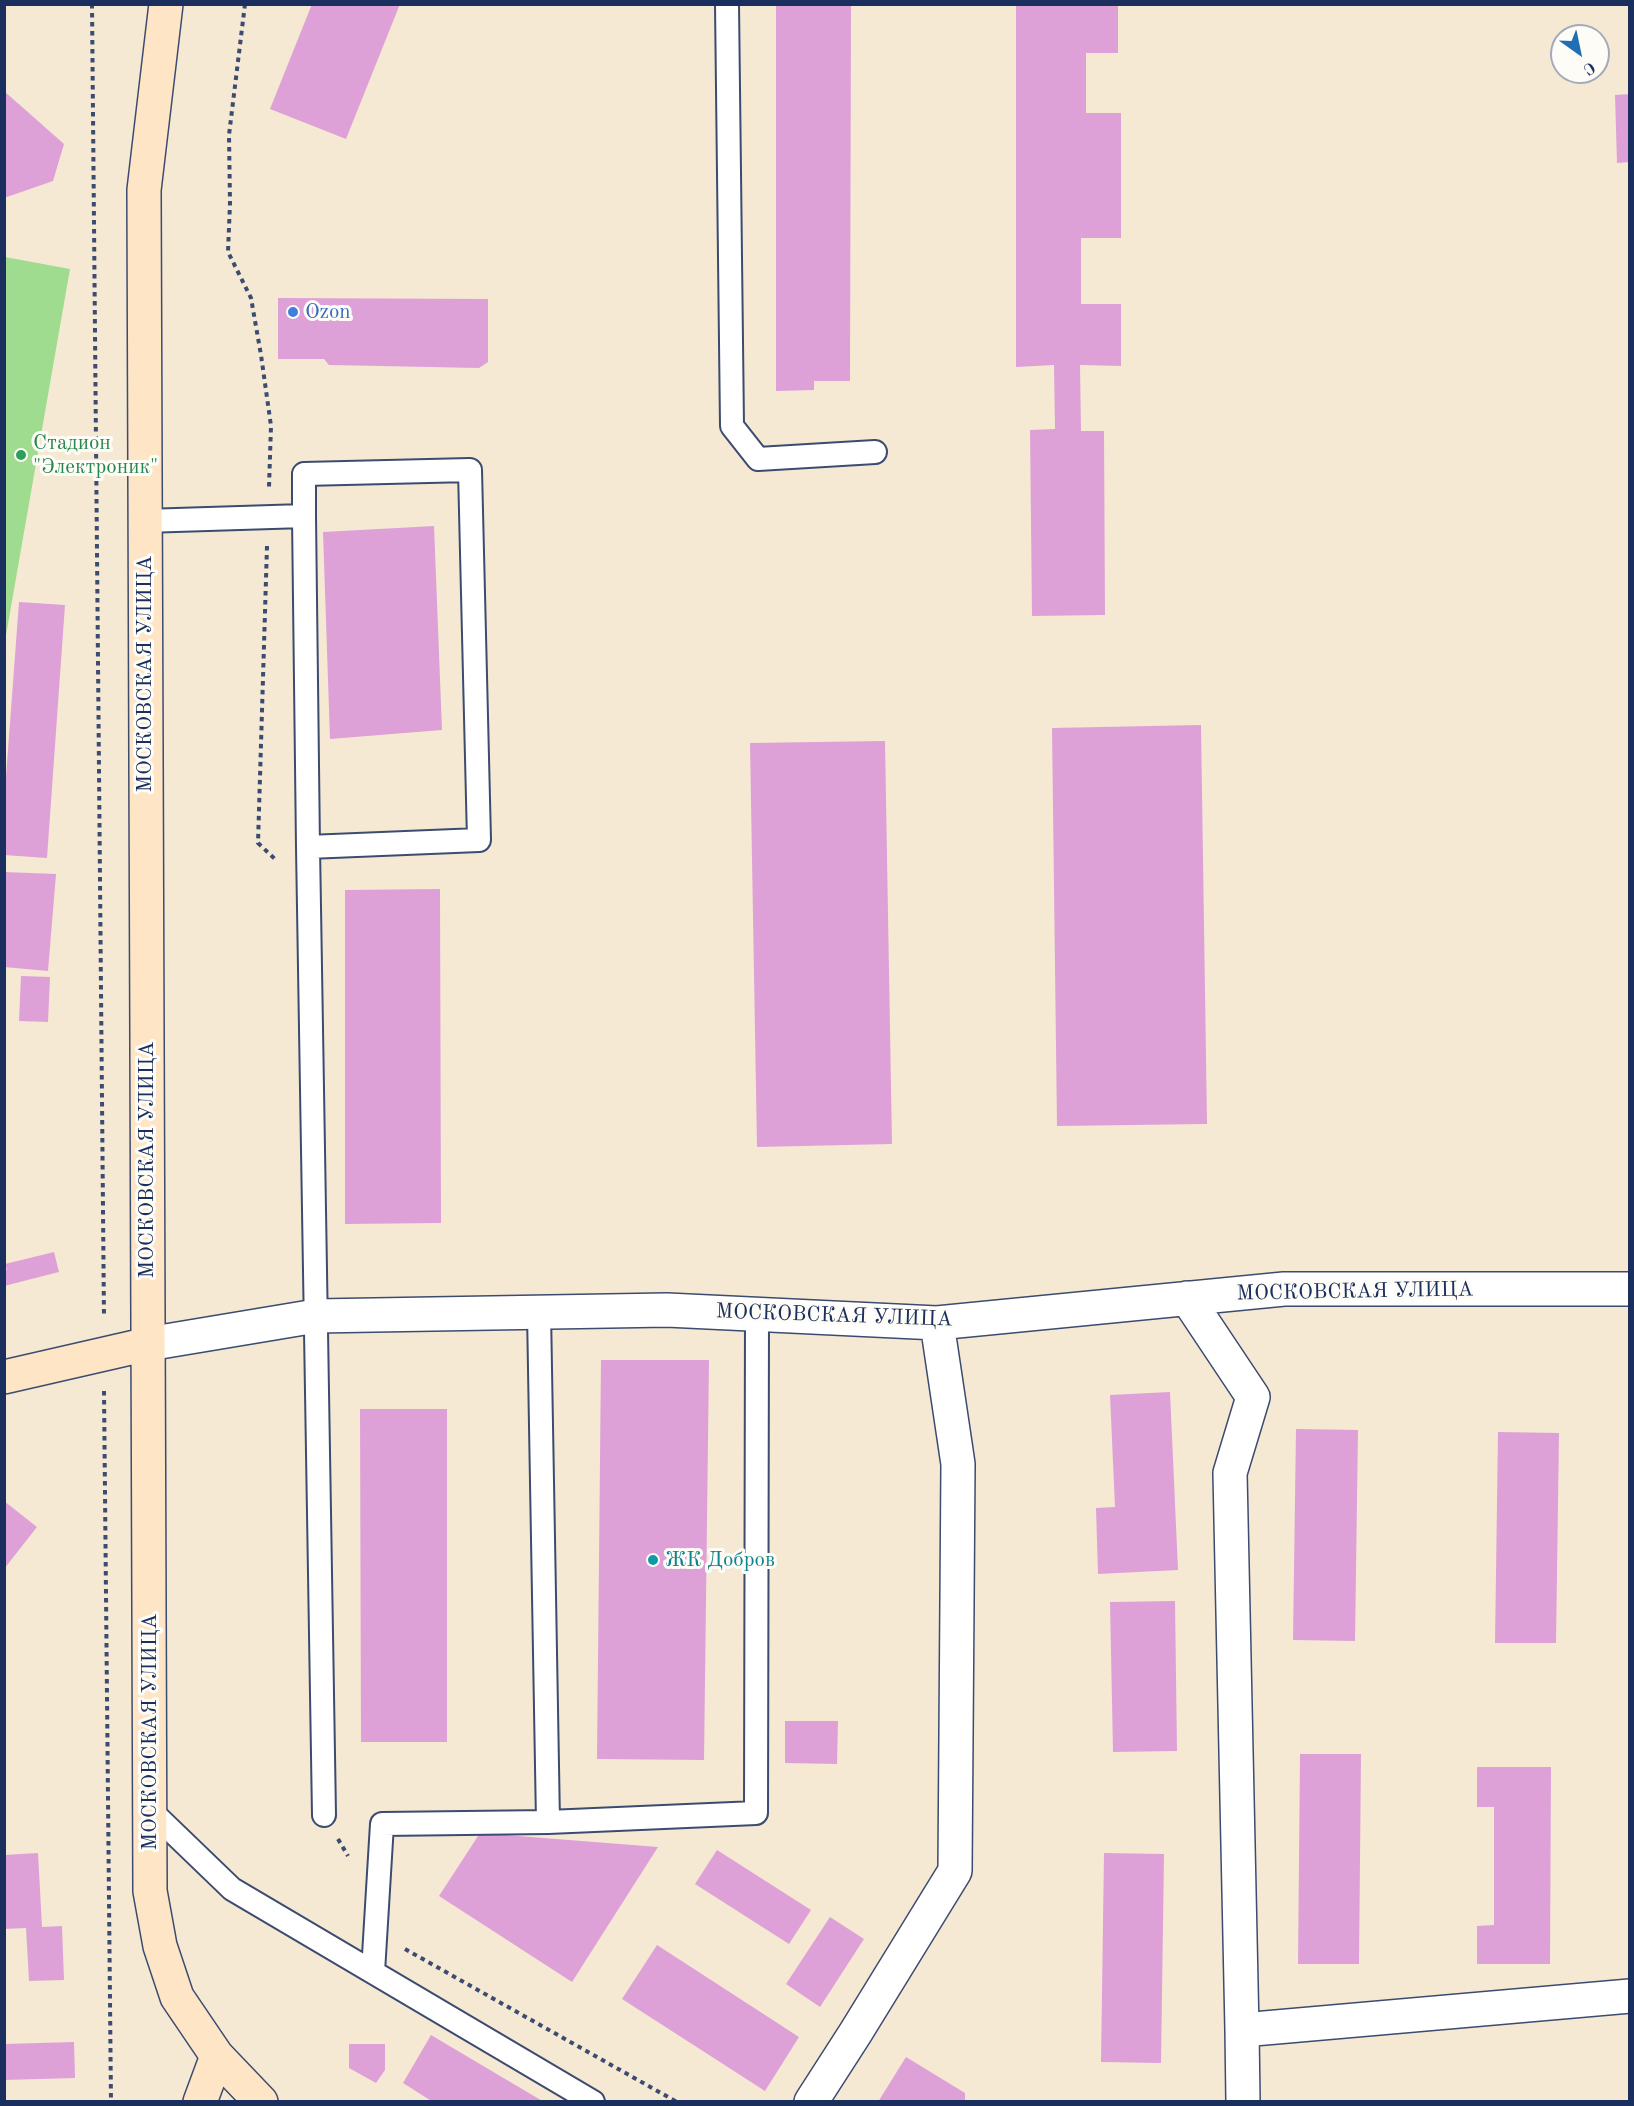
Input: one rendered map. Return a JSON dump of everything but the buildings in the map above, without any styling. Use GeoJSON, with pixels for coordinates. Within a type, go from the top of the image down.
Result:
{"type":"FeatureCollection","features":[{"type":"Feature","properties":{"kind":"main road","name":"МОСКОВСКАЯ УЛИЦА"},"geometry":{"type":"LineString","coordinates":[[166,4],[144,190],[150,1891],[160,1946],[177,1997],[217,2056],[261,2102]]}},
{"type":"Feature","properties":{"kind":"main road"},"geometry":{"type":"LineString","coordinates":[[4,1377],[148,1344]]}},
{"type":"Feature","properties":{"kind":"main road"},"geometry":{"type":"LineString","coordinates":[[200,2102],[217,2056]]}},
{"type":"Feature","properties":{"kind":"street","name":"МОСКОВСКАЯ УЛИЦА"},"geometry":{"type":"LineString","coordinates":[[148,1344],[316,1316],[667,1310],[937,1323],[1284,1289],[1629,1289]]}},
{"type":"Feature","properties":{"kind":"street"},"geometry":{"type":"LineString","coordinates":[[1187,1298],[1253,1397],[1230,1473],[1243,2102]]}},
{"type":"Feature","properties":{"kind":"street"},"geometry":{"type":"LineString","coordinates":[[811,2102],[955,1871],[958,1464],[937,1323]]}},
{"type":"Feature","properties":{"kind":"street"},"geometry":{"type":"LineString","coordinates":[[1242,2030],[1629,1996]]}},
{"type":"Feature","properties":{"kind":"lane"},"geometry":{"type":"LineString","coordinates":[[727,4],[732,426],[758,459],[875,452]]}},
{"type":"Feature","properties":{"kind":"lane"},"geometry":{"type":"LineString","coordinates":[[308,847],[478,840],[470,470],[304,474],[308,847],[324,1815]]}},
{"type":"Feature","properties":{"kind":"lane"},"geometry":{"type":"LineString","coordinates":[[144,520],[304,516]]}},
{"type":"Feature","properties":{"kind":"lane"},"geometry":{"type":"LineString","coordinates":[[539,1312],[548,1822]]}},
{"type":"Feature","properties":{"kind":"lane"},"geometry":{"type":"LineString","coordinates":[[373,1972],[382,1824],[548,1822],[756,1813],[758,1314]]}},
{"type":"Feature","properties":{"kind":"lane"},"geometry":{"type":"LineString","coordinates":[[150,1810],[232,1889],[593,2102]]}},
{"type":"Feature","properties":{"kind":"path"},"geometry":{"type":"LineString","coordinates":[[92,4],[111,2102]]}},
{"type":"Feature","properties":{"kind":"path"},"geometry":{"type":"LineString","coordinates":[[246,4],[229,135],[228,252],[251,298],[271,426],[258,843],[309,889]]}},
{"type":"Feature","properties":{"kind":"path"},"geometry":{"type":"LineString","coordinates":[[324,1815],[354,1866]]}},
{"type":"Feature","properties":{"kind":"path"},"geometry":{"type":"LineString","coordinates":[[401,1947],[677,2102]]}},
{"type":"Feature","properties":{"kind":"green space","name":"Стадион \"Электроник\""},"geometry":{"type":"Polygon","coordinates":[[[4,257],[70,269],[5,641],[4,257]]]}},
{"type":"Feature","properties":{"kind":"place","name":"Ozon"},"geometry":{"type":"Point","coordinates":[293,312]}},
{"type":"Feature","properties":{"kind":"place","name":"Стадион \"Электроник\""},"geometry":{"type":"Point","coordinates":[21,455]}},
{"type":"Feature","properties":{"kind":"place","name":"ЖК Добров"},"geometry":{"type":"Point","coordinates":[653,1560]}}]}
